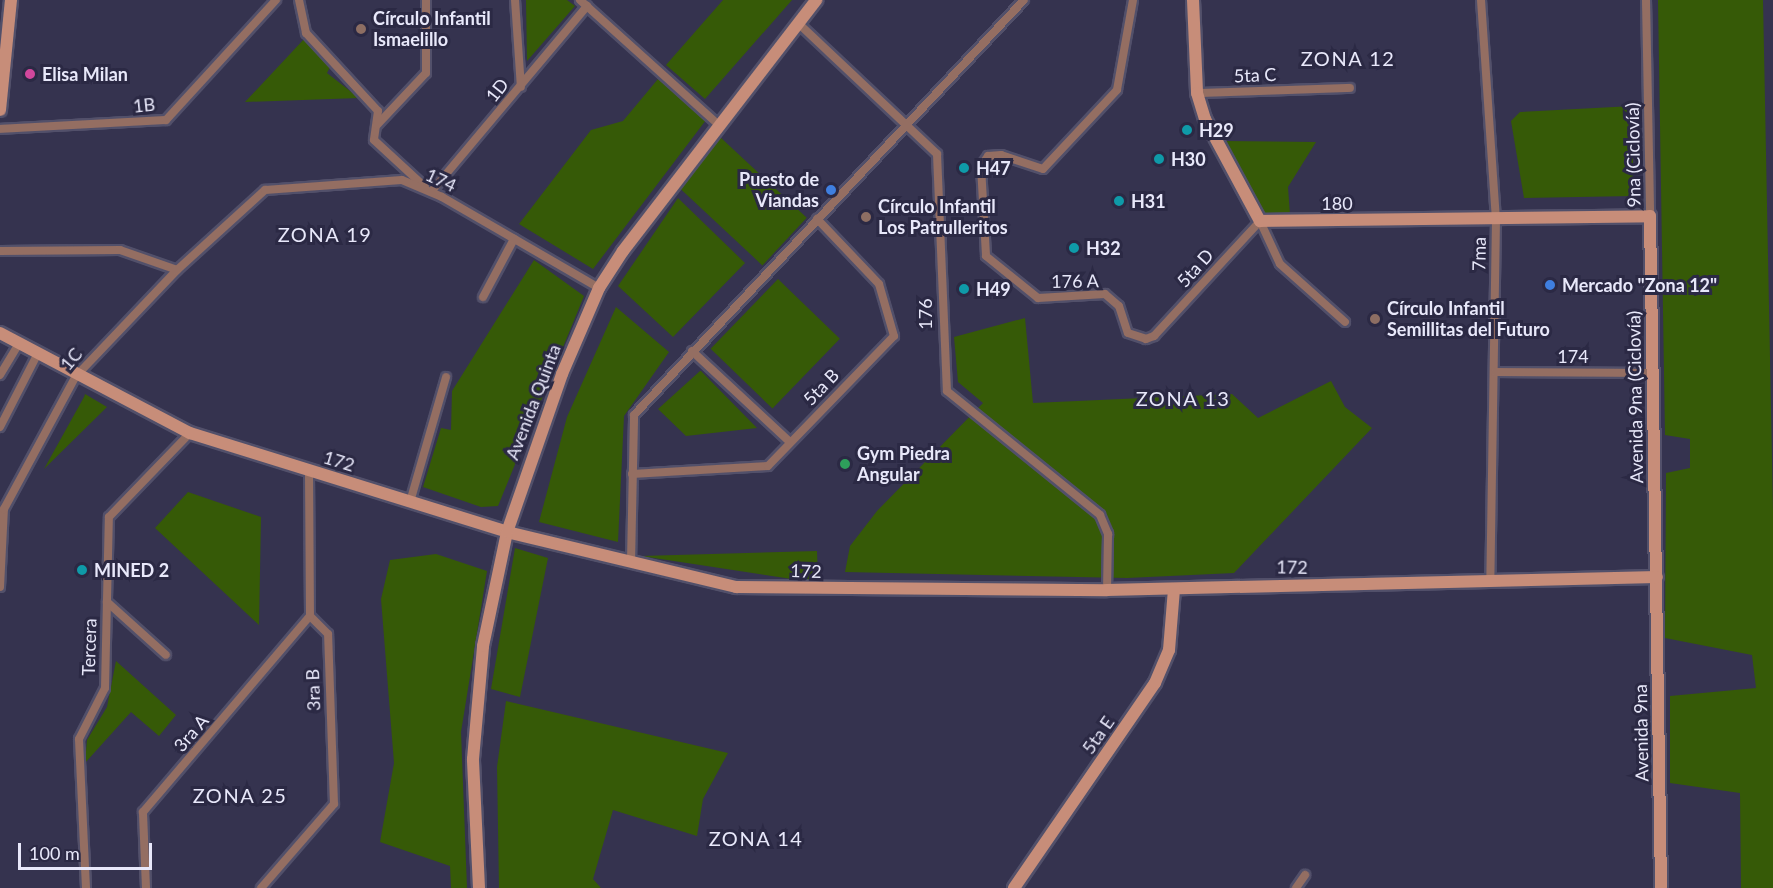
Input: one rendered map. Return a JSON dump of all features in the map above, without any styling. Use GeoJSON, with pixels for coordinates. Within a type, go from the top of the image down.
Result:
{"type":"FeatureCollection","features":[{"type":"Feature","properties":{"kind":"street"},"geometry":{"type":"LineString","coordinates":[[0,110],[11,0]]}},
{"type":"Feature","properties":{"kind":"street","name":"1B"},"geometry":{"type":"LineString","coordinates":[[0,129],[166,120],[276,0]]}},
{"type":"Feature","properties":{"kind":"street"},"geometry":{"type":"LineString","coordinates":[[298,0],[306,33],[370,99],[378,111],[379,147],[431,192]]}},
{"type":"Feature","properties":{"kind":"street"},"geometry":{"type":"LineString","coordinates":[[377,125],[426,73],[426,0]]}},
{"type":"Feature","properties":{"kind":"street"},"geometry":{"type":"LineString","coordinates":[[515,0],[521,87]]}},
{"type":"Feature","properties":{"kind":"street"},"geometry":{"type":"LineString","coordinates":[[580,0],[719,125]]}},
{"type":"Feature","properties":{"kind":"street","name":"Avenida Quinta"},"geometry":{"type":"LineString","coordinates":[[479,888],[474,748],[483,646],[507,532],[550,405],[599,288],[673,180],[719,125],[816,0]]}},
{"type":"Feature","properties":{"kind":"street"},"geometry":{"type":"LineString","coordinates":[[631,562],[634,415],[1024,0]]}},
{"type":"Feature","properties":{"kind":"street","name":"176 A"},"geometry":{"type":"LineString","coordinates":[[1133,0],[1118,90],[1043,169],[1001,155],[988,156],[981,166],[986,256],[1038,298],[1105,294],[1119,306],[1128,333],[1154,336]]}},
{"type":"Feature","properties":{"kind":"street"},"geometry":{"type":"LineString","coordinates":[[1193,0],[1197,93],[1205,119],[1260,221],[1280,264],[1345,322]]}},
{"type":"Feature","properties":{"kind":"street","name":"7ma"},"geometry":{"type":"LineString","coordinates":[[1481,0],[1496,219],[1490,581]]}},
{"type":"Feature","properties":{"kind":"street","name":"9na (Ciclovía)"},"geometry":{"type":"LineString","coordinates":[[1646,0],[1650,216]]}},
{"type":"Feature","properties":{"kind":"street","name":"1D"},"geometry":{"type":"LineString","coordinates":[[431,192],[587,6]]}},
{"type":"Feature","properties":{"kind":"street","name":"176"},"geometry":{"type":"LineString","coordinates":[[798,23],[937,154],[947,391],[1100,515],[1108,534],[1107,591]]}},
{"type":"Feature","properties":{"kind":"street","name":"5ta C"},"geometry":{"type":"LineString","coordinates":[[1197,93],[1350,88]]}},
{"type":"Feature","properties":{"kind":"street","name":"174"},"geometry":{"type":"LineString","coordinates":[[252,201],[265,190],[402,180],[431,192],[599,288]]}},
{"type":"Feature","properties":{"kind":"street","name":"1C"},"geometry":{"type":"LineString","coordinates":[[0,587],[4,509],[76,376],[177,270],[252,201]]}},
{"type":"Feature","properties":{"kind":"street","name":"180"},"geometry":{"type":"LineString","coordinates":[[1260,221],[1650,216]]}},
{"type":"Feature","properties":{"kind":"street","name":"Avenida 9na (Ciclovía)"},"geometry":{"type":"LineString","coordinates":[[1650,216],[1657,577]]}},
{"type":"Feature","properties":{"kind":"street","name":"5ta B"},"geometry":{"type":"LineString","coordinates":[[632,474],[768,466],[894,336],[879,284],[817,219]]}},
{"type":"Feature","properties":{"kind":"street","name":"5ta D"},"geometry":{"type":"LineString","coordinates":[[1154,336],[1260,221]]}},
{"type":"Feature","properties":{"kind":"street"},"geometry":{"type":"LineString","coordinates":[[483,297],[514,239]]}},
{"type":"Feature","properties":{"kind":"street"},"geometry":{"type":"LineString","coordinates":[[0,251],[120,250],[177,270]]}},
{"type":"Feature","properties":{"kind":"street","name":"172"},"geometry":{"type":"LineString","coordinates":[[0,333],[76,376],[190,433],[507,532],[736,587],[1107,591],[1657,577]]}},
{"type":"Feature","properties":{"kind":"street"},"geometry":{"type":"LineString","coordinates":[[0,375],[18,345]]}},
{"type":"Feature","properties":{"kind":"street"},"geometry":{"type":"LineString","coordinates":[[692,351],[790,442]]}},
{"type":"Feature","properties":{"kind":"street"},"geometry":{"type":"LineString","coordinates":[[0,427],[37,355]]}},
{"type":"Feature","properties":{"kind":"street","name":"174"},"geometry":{"type":"LineString","coordinates":[[1495,372],[1652,373]]}},
{"type":"Feature","properties":{"kind":"street"},"geometry":{"type":"LineString","coordinates":[[410,502],[446,377]]}},
{"type":"Feature","properties":{"kind":"street","name":"Tercera"},"geometry":{"type":"LineString","coordinates":[[86,888],[79,739],[105,688],[109,518],[190,433]]}},
{"type":"Feature","properties":{"kind":"street"},"geometry":{"type":"LineString","coordinates":[[309,471],[310,616]]}},
{"type":"Feature","properties":{"kind":"street","name":"Avenida 9na"},"geometry":{"type":"LineString","coordinates":[[1657,577],[1661,888]]}},
{"type":"Feature","properties":{"kind":"street","name":"5ta E"},"geometry":{"type":"LineString","coordinates":[[1014,888],[1155,683],[1169,650],[1174,588]]}},
{"type":"Feature","properties":{"kind":"street"},"geometry":{"type":"LineString","coordinates":[[107,602],[166,655]]}},
{"type":"Feature","properties":{"kind":"street","name":"3ra A"},"geometry":{"type":"LineString","coordinates":[[146,888],[143,812],[310,616]]}},
{"type":"Feature","properties":{"kind":"street","name":"3ra B"},"geometry":{"type":"LineString","coordinates":[[261,888],[334,804],[328,634],[310,616]]}},
{"type":"Feature","properties":{"kind":"street"},"geometry":{"type":"LineString","coordinates":[[1296,888],[1305,875]]}},
{"type":"Feature","properties":{"kind":"green space"},"geometry":{"type":"Polygon","coordinates":[[[526,0],[567,0],[575,6],[527,61],[526,0]]]}},
{"type":"Feature","properties":{"kind":"green space"},"geometry":{"type":"Polygon","coordinates":[[[723,0],[792,0],[705,99],[666,65],[723,0]]]}},
{"type":"Feature","properties":{"kind":"green space"},"geometry":{"type":"Polygon","coordinates":[[[1658,0],[1763,0],[1773,511],[1773,888],[1741,888],[1740,793],[1670,783],[1670,696],[1756,688],[1752,655],[1665,638],[1666,473],[1690,468],[1690,439],[1665,435],[1658,0]]]}},
{"type":"Feature","properties":{"kind":"green space"},"geometry":{"type":"Polygon","coordinates":[[[305,38],[330,67],[327,73],[359,98],[245,102],[305,38]]]}},
{"type":"Feature","properties":{"kind":"green space"},"geometry":{"type":"Polygon","coordinates":[[[658,79],[706,120],[593,269],[519,224],[591,130],[623,121],[658,79]]]}},
{"type":"Feature","properties":{"kind":"green space"},"geometry":{"type":"Polygon","coordinates":[[[1633,106],[1633,196],[1524,198],[1511,121],[1520,112],[1633,106]]]}},
{"type":"Feature","properties":{"kind":"green space"},"geometry":{"type":"Polygon","coordinates":[[[719,136],[807,218],[762,265],[675,184],[719,136]]]}},
{"type":"Feature","properties":{"kind":"green space"},"geometry":{"type":"Polygon","coordinates":[[[1224,141],[1316,142],[1288,187],[1290,215],[1265,216],[1224,141]]]}},
{"type":"Feature","properties":{"kind":"green space"},"geometry":{"type":"Polygon","coordinates":[[[678,198],[745,263],[673,337],[618,286],[678,198]]]}},
{"type":"Feature","properties":{"kind":"green space"},"geometry":{"type":"Polygon","coordinates":[[[534,260],[584,296],[498,506],[481,507],[423,487],[441,428],[451,430],[452,391],[534,260]]]}},
{"type":"Feature","properties":{"kind":"green space"},"geometry":{"type":"Polygon","coordinates":[[[778,279],[840,339],[772,409],[711,349],[778,279]]]}},
{"type":"Feature","properties":{"kind":"green space"},"geometry":{"type":"Polygon","coordinates":[[[616,307],[669,352],[624,416],[618,542],[539,522],[567,417],[616,307]]]}},
{"type":"Feature","properties":{"kind":"green space"},"geometry":{"type":"Polygon","coordinates":[[[1025,318],[1033,403],[1232,394],[1258,418],[1331,381],[1345,407],[1372,428],[1234,573],[1127,578],[845,572],[850,546],[877,511],[983,403],[958,382],[954,337],[1025,318]]]}},
{"type":"Feature","properties":{"kind":"green space"},"geometry":{"type":"Polygon","coordinates":[[[700,371],[757,428],[686,436],[658,409],[700,371]]]}},
{"type":"Feature","properties":{"kind":"green space"},"geometry":{"type":"Polygon","coordinates":[[[85,394],[107,407],[44,469],[84,397],[85,394]]]}},
{"type":"Feature","properties":{"kind":"green space"},"geometry":{"type":"Polygon","coordinates":[[[188,492],[261,517],[259,625],[155,528],[188,492]]]}},
{"type":"Feature","properties":{"kind":"green space"},"geometry":{"type":"Polygon","coordinates":[[[515,548],[548,558],[520,697],[491,689],[515,548]]]}},
{"type":"Feature","properties":{"kind":"green space"},"geometry":{"type":"Polygon","coordinates":[[[817,551],[818,583],[641,556],[817,551]]]}},
{"type":"Feature","properties":{"kind":"green space"},"geometry":{"type":"Polygon","coordinates":[[[436,554],[487,571],[461,732],[467,888],[451,888],[450,866],[380,842],[394,763],[381,599],[390,560],[436,554]]]}},
{"type":"Feature","properties":{"kind":"green space"},"geometry":{"type":"Polygon","coordinates":[[[116,661],[176,715],[159,736],[131,712],[85,763],[87,740],[107,707],[116,661]]]}},
{"type":"Feature","properties":{"kind":"green space"},"geometry":{"type":"Polygon","coordinates":[[[506,701],[728,753],[703,799],[697,836],[613,810],[593,879],[601,888],[499,888],[497,767],[506,701]]]}},
{"type":"Feature","properties":{"kind":"place","name":"Círculo Infantil Ismaelillo"},"geometry":{"type":"Point","coordinates":[361,29]}},
{"type":"Feature","properties":{"kind":"place","name":"Elisa Milan"},"geometry":{"type":"Point","coordinates":[30,74]}},
{"type":"Feature","properties":{"kind":"place","name":"H29"},"geometry":{"type":"Point","coordinates":[1187,130]}},
{"type":"Feature","properties":{"kind":"place","name":"H30"},"geometry":{"type":"Point","coordinates":[1159,159]}},
{"type":"Feature","properties":{"kind":"place","name":"H47"},"geometry":{"type":"Point","coordinates":[964,168]}},
{"type":"Feature","properties":{"kind":"place","name":"Puesto de Viandas"},"geometry":{"type":"Point","coordinates":[831,190]}},
{"type":"Feature","properties":{"kind":"place","name":"H31"},"geometry":{"type":"Point","coordinates":[1119,201]}},
{"type":"Feature","properties":{"kind":"place","name":"Círculo Infantil Los Patrulleritos"},"geometry":{"type":"Point","coordinates":[866,217]}},
{"type":"Feature","properties":{"kind":"place","name":"H32"},"geometry":{"type":"Point","coordinates":[1074,248]}},
{"type":"Feature","properties":{"kind":"place","name":"Mercado \"Zona 12\""},"geometry":{"type":"Point","coordinates":[1550,285]}},
{"type":"Feature","properties":{"kind":"place","name":"H49"},"geometry":{"type":"Point","coordinates":[964,289]}},
{"type":"Feature","properties":{"kind":"place","name":"Círculo Infantil Semillitas del Futuro"},"geometry":{"type":"Point","coordinates":[1375,319]}},
{"type":"Feature","properties":{"kind":"place","name":"Gym Piedra Angular"},"geometry":{"type":"Point","coordinates":[845,464]}},
{"type":"Feature","properties":{"kind":"place","name":"MINED 2"},"geometry":{"type":"Point","coordinates":[82,570]}},
{"type":"Feature","properties":{"kind":"district","name":"ZONA 12"},"geometry":{"type":"Point","coordinates":[1348,58]}},
{"type":"Feature","properties":{"kind":"district","name":"ZONA 19"},"geometry":{"type":"Point","coordinates":[325,234]}},
{"type":"Feature","properties":{"kind":"district","name":"ZONA 13"},"geometry":{"type":"Point","coordinates":[1183,398]}},
{"type":"Feature","properties":{"kind":"district","name":"ZONA 25"},"geometry":{"type":"Point","coordinates":[240,795]}},
{"type":"Feature","properties":{"kind":"district","name":"ZONA 14"},"geometry":{"type":"Point","coordinates":[756,838]}}]}
